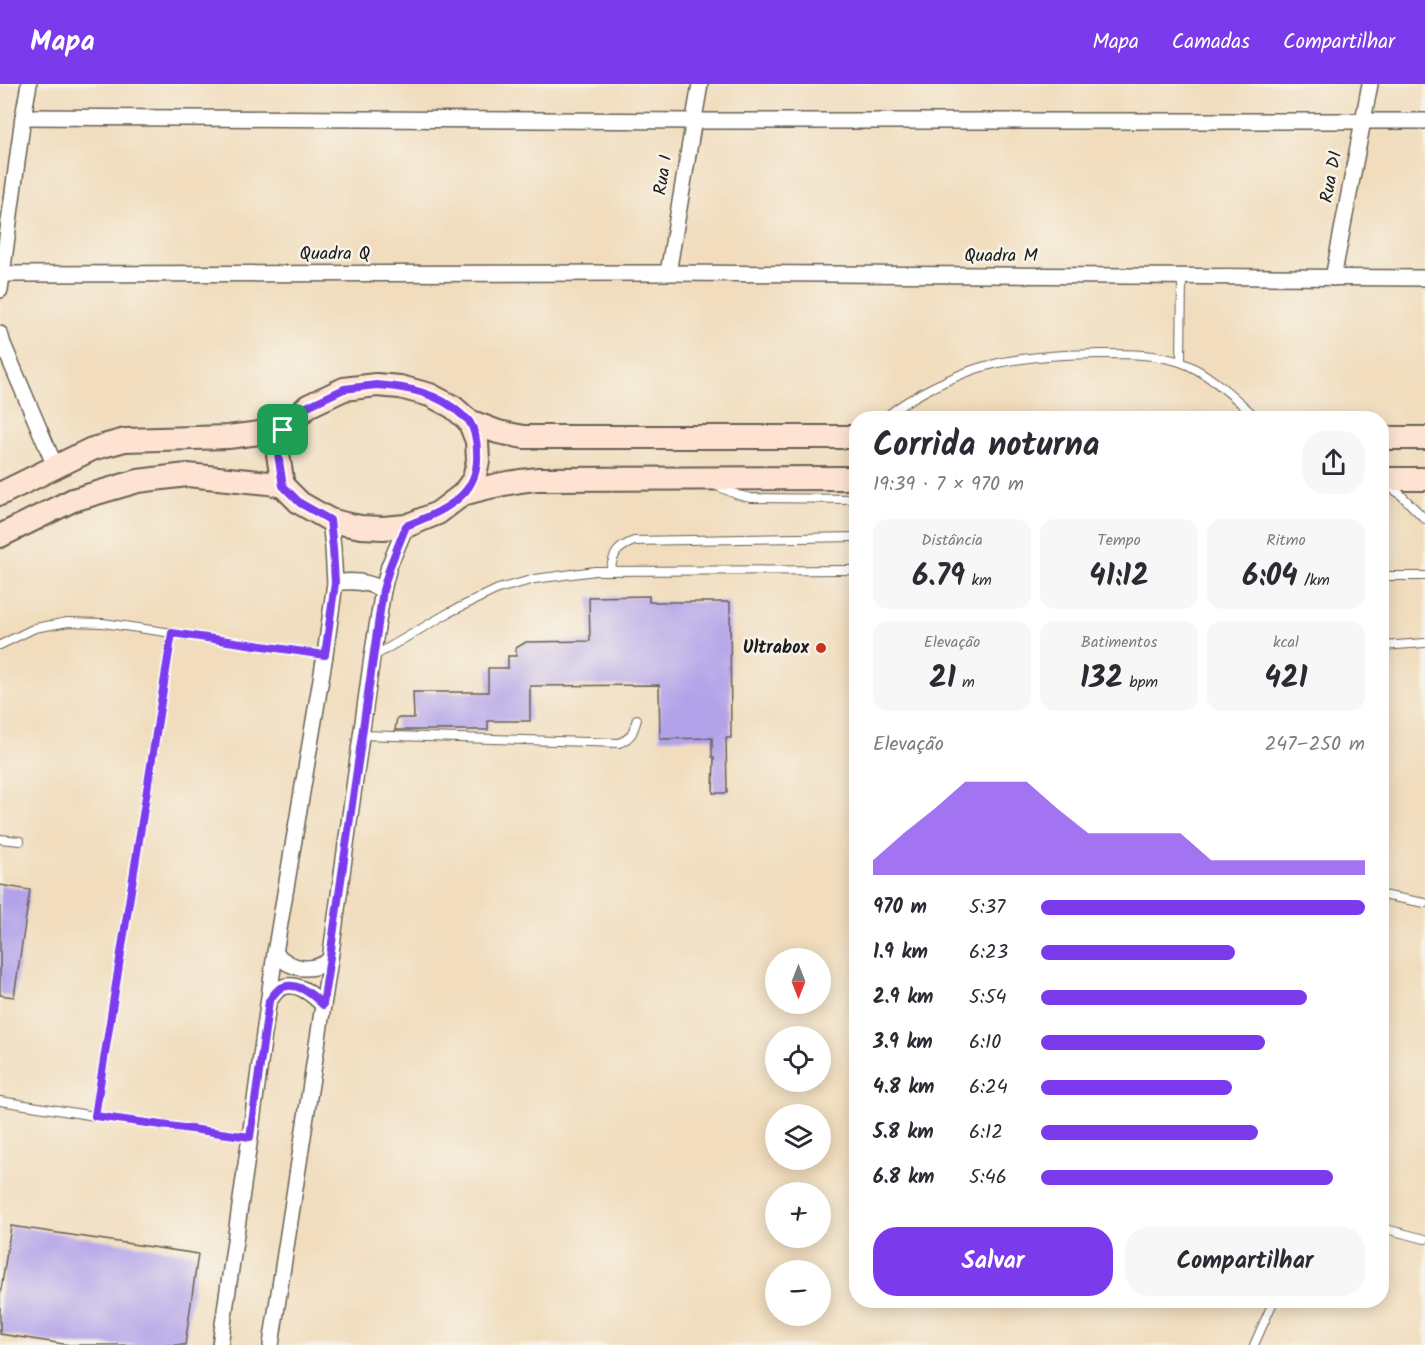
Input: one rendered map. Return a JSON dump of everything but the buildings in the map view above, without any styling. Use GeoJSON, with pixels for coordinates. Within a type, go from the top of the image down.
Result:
{"type":"FeatureCollection","features":[{"type":"Feature","properties":{"kind":"main road"},"geometry":{"type":"LineString","coordinates":[[283,486],[278,454],[283,430],[308,406],[344,389],[376,385],[400,387],[430,395],[453,406],[469,421],[498,432],[524,437],[849,437]]}},
{"type":"Feature","properties":{"kind":"main road"},"geometry":{"type":"LineString","coordinates":[[463,495],[474,478],[478,461],[477,441],[469,421]]}},
{"type":"Feature","properties":{"kind":"main road"},"geometry":{"type":"LineString","coordinates":[[0,494],[92,449],[125,440],[228,437],[283,430]]}},
{"type":"Feature","properties":{"kind":"main road"},"geometry":{"type":"LineString","coordinates":[[1389,438],[1425,438]]}},
{"type":"Feature","properties":{"kind":"main road"},"geometry":{"type":"LineString","coordinates":[[0,536],[73,500],[138,481],[187,475],[283,486],[300,503],[330,520],[361,527],[383,528],[406,526],[438,513],[463,495],[516,481],[849,478]]}},
{"type":"Feature","properties":{"kind":"main road"},"geometry":{"type":"LineString","coordinates":[[1389,480],[1425,479]]}},
{"type":"Feature","properties":{"kind":"street"},"geometry":{"type":"LineString","coordinates":[[0,290],[22,117],[29,84]]}},
{"type":"Feature","properties":{"kind":"street","name":"Rua I"},"geometry":{"type":"LineString","coordinates":[[668,273],[700,84]]}},
{"type":"Feature","properties":{"kind":"street","name":"Rua D1"},"geometry":{"type":"LineString","coordinates":[[1333,278],[1370,84]]}},
{"type":"Feature","properties":{"kind":"street"},"geometry":{"type":"LineString","coordinates":[[22,117],[693,122],[1425,121]]}},
{"type":"Feature","properties":{"kind":"street","name":"Quadra Q"},"geometry":{"type":"LineString","coordinates":[[2,274],[668,273]]}},
{"type":"Feature","properties":{"kind":"street","name":"Quadra M"},"geometry":{"type":"LineString","coordinates":[[668,273],[1425,278]]}},
{"type":"Feature","properties":{"kind":"street"},"geometry":{"type":"LineString","coordinates":[[0,334],[55,466]]}},
{"type":"Feature","properties":{"kind":"street"},"geometry":{"type":"LineString","coordinates":[[220,1345],[275,953],[335,583],[330,520]]}},
{"type":"Feature","properties":{"kind":"street"},"geometry":{"type":"LineString","coordinates":[[271,1345],[330,960],[383,590],[406,526]]}},
{"type":"Feature","properties":{"kind":"street"},"geometry":{"type":"LineString","coordinates":[[335,583],[360,582],[383,590]]}},
{"type":"Feature","properties":{"kind":"street"},"geometry":{"type":"LineString","coordinates":[[275,953],[285,962],[298,967],[320,967],[330,960]]}},
{"type":"Feature","properties":{"kind":"street"},"geometry":{"type":"LineString","coordinates":[[269,1001],[279,989],[289,986],[299,987],[323,1005]]}},
{"type":"Feature","properties":{"kind":"lane"},"geometry":{"type":"LineString","coordinates":[[1181,362],[1182,277]]}},
{"type":"Feature","properties":{"kind":"lane"},"geometry":{"type":"LineString","coordinates":[[893,411],[922,392],[984,366],[1035,356],[1072,354],[1151,356],[1181,362],[1207,376],[1249,411]]}},
{"type":"Feature","properties":{"kind":"lane"},"geometry":{"type":"LineString","coordinates":[[705,478],[727,491],[751,498],[849,499]]}},
{"type":"Feature","properties":{"kind":"lane"},"geometry":{"type":"LineString","coordinates":[[1389,485],[1425,519]]}},
{"type":"Feature","properties":{"kind":"lane"},"geometry":{"type":"LineString","coordinates":[[610,571],[616,550],[634,541],[849,537]]}},
{"type":"Feature","properties":{"kind":"lane"},"geometry":{"type":"LineString","coordinates":[[372,657],[450,612],[498,589],[535,579],[595,571],[849,570]]}},
{"type":"Feature","properties":{"kind":"lane"},"geometry":{"type":"LineString","coordinates":[[1389,576],[1425,576]]}},
{"type":"Feature","properties":{"kind":"lane"},"geometry":{"type":"LineString","coordinates":[[0,645],[34,628],[68,622],[103,623],[325,655]]}},
{"type":"Feature","properties":{"kind":"lane"},"geometry":{"type":"LineString","coordinates":[[95,1116],[172,633]]}},
{"type":"Feature","properties":{"kind":"lane"},"geometry":{"type":"LineString","coordinates":[[1389,646],[1425,643]]}},
{"type":"Feature","properties":{"kind":"lane"},"geometry":{"type":"LineString","coordinates":[[361,735],[619,743],[627,740],[633,732],[637,718]]}},
{"type":"Feature","properties":{"kind":"lane"},"geometry":{"type":"LineString","coordinates":[[0,839],[20,841]]}},
{"type":"Feature","properties":{"kind":"lane"},"geometry":{"type":"LineString","coordinates":[[1389,896],[1425,903]]}},
{"type":"Feature","properties":{"kind":"lane"},"geometry":{"type":"LineString","coordinates":[[0,1101],[250,1137]]}},
{"type":"Feature","properties":{"kind":"lane"},"geometry":{"type":"LineString","coordinates":[[1389,1230],[1425,1239]]}},
{"type":"Feature","properties":{"kind":"lane"},"geometry":{"type":"LineString","coordinates":[[1254,1345],[1270,1308]]}},
{"type":"Feature","properties":{"kind":"place","name":"Ultrabox"},"geometry":{"type":"Point","coordinates":[821,648]}},
{"type":"Feature","properties":{"kind":"route"},"geometry":{"type":"LineString","coordinates":[[376,385],[400,387],[430,395],[453,406],[469,421],[477,441],[478,461],[474,478],[463,495],[438,513],[406,526],[390,566],[383,590],[372,657],[323,1005],[306,990],[289,986],[279,989],[269,1001],[250,1137],[95,1116],[172,633],[325,655],[335,583],[330,520],[300,503],[283,486],[278,454],[283,430],[308,406],[344,389],[376,385]]}}]}
